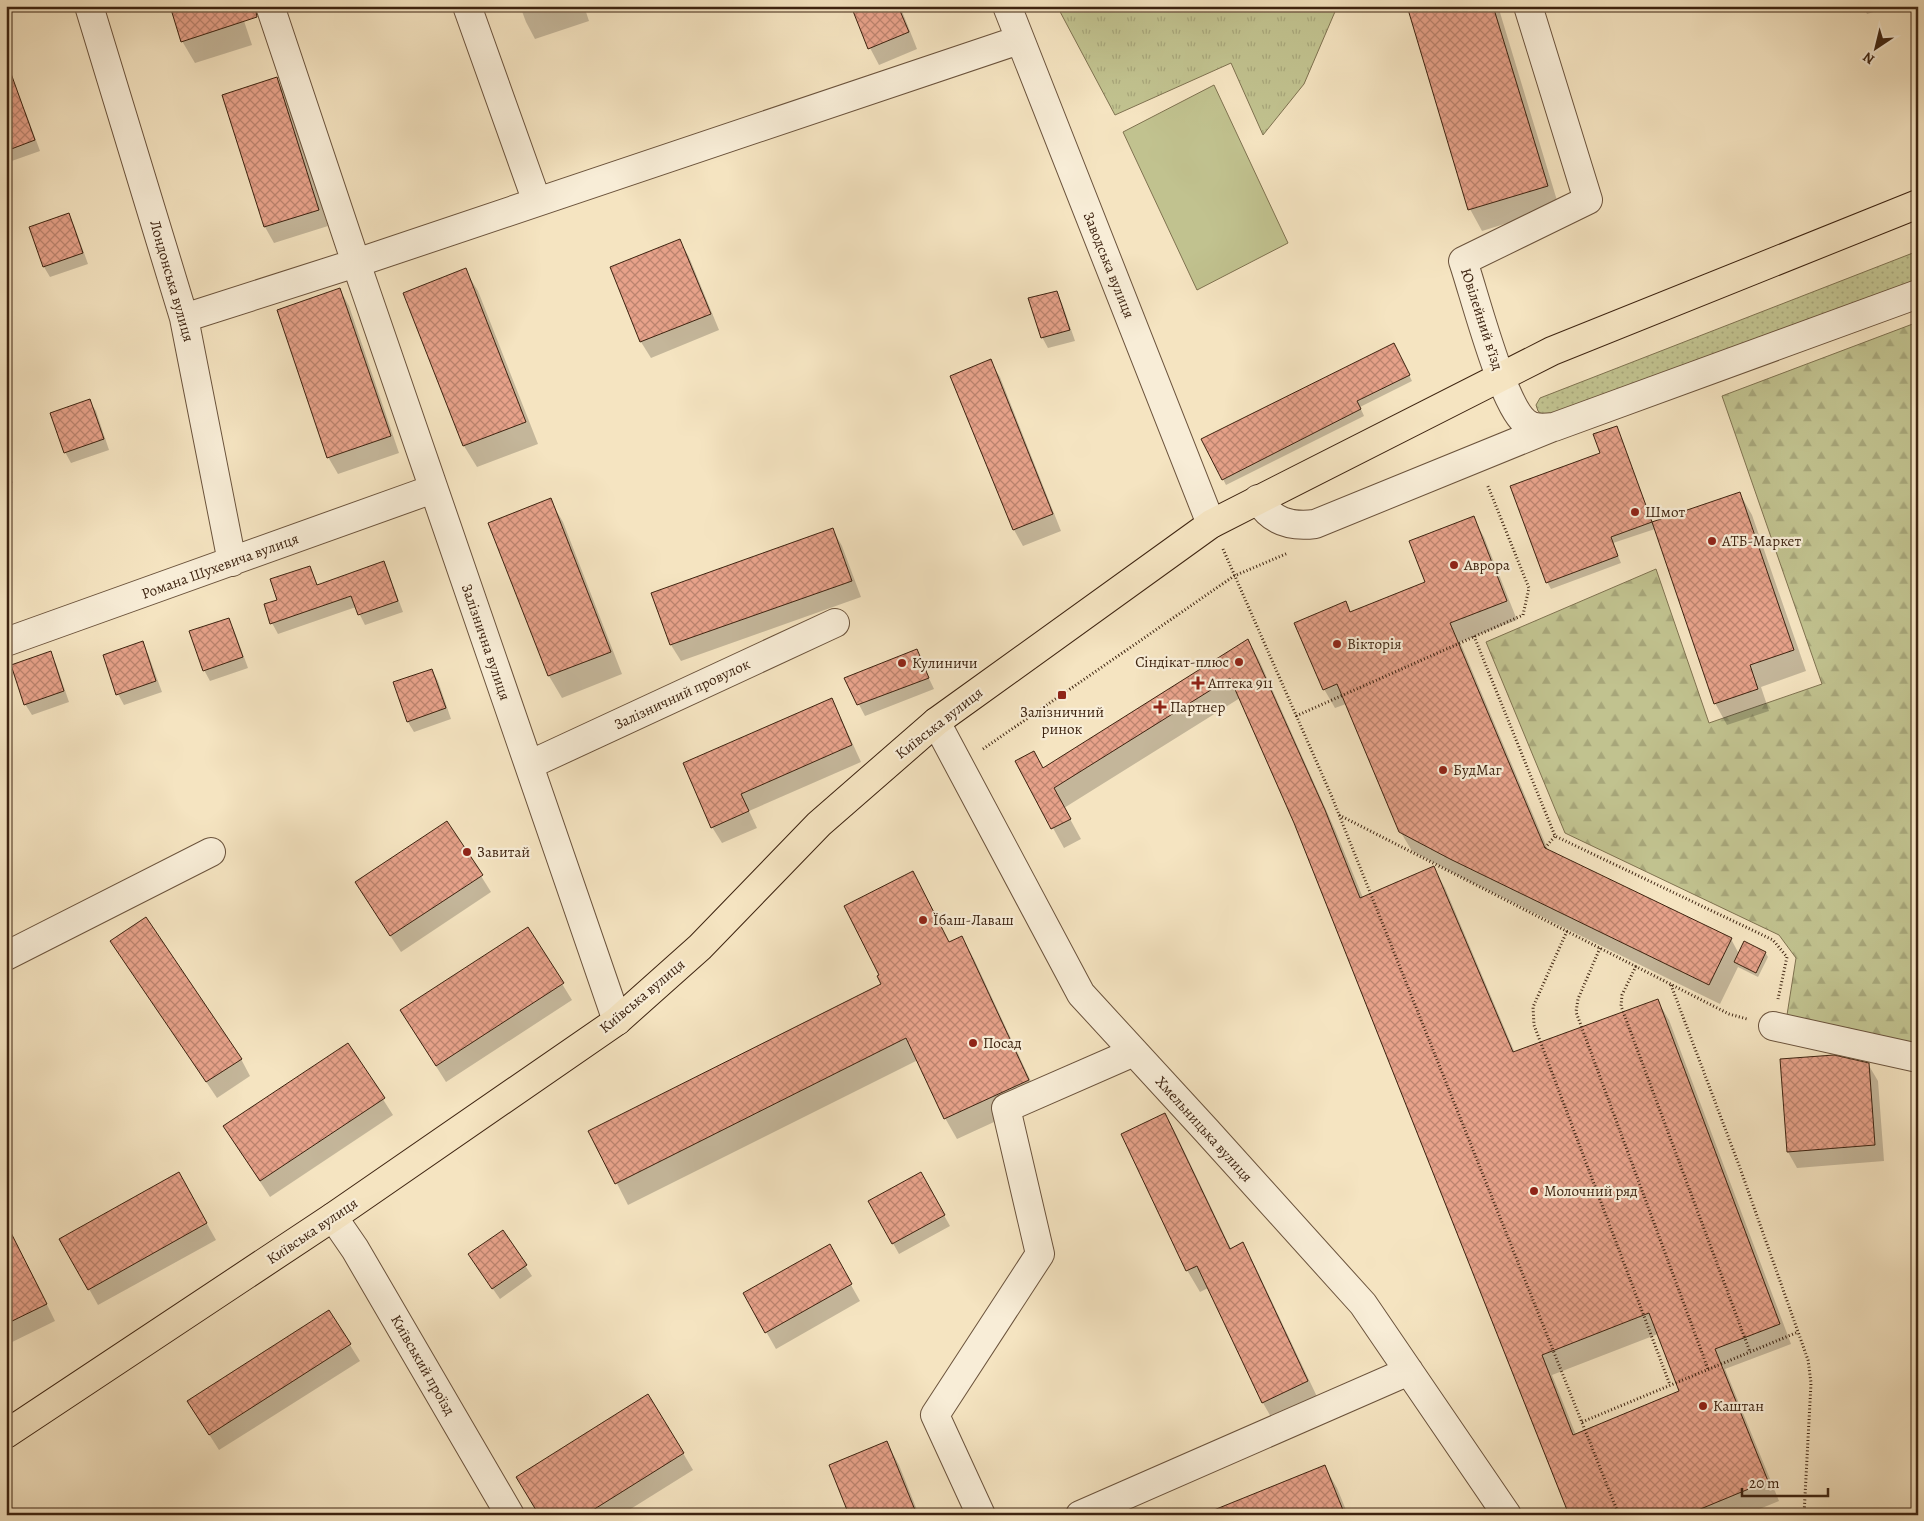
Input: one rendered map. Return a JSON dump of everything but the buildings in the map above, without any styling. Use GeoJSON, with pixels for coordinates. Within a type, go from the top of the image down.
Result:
{"type":"FeatureCollection","features":[{"type":"Feature","properties":{"kind":"main road","name":"Київська вулиця"},"geometry":{"type":"LineString","coordinates":[[6,1434],[333,1217],[617,1021],[700,946],[819,824],[936,722],[1212,524],[1552,351],[1918,204]]}},
{"type":"Feature","properties":{"kind":"street","name":"Лондонська вулиця"},"geometry":{"type":"LineString","coordinates":[[89,6],[184,318],[232,562]]}},
{"type":"Feature","properties":{"kind":"street","name":"Залізнична вулиця"},"geometry":{"type":"LineString","coordinates":[[270,6],[433,489],[617,1021]]}},
{"type":"Feature","properties":{"kind":"street"},"geometry":{"type":"LineString","coordinates":[[467,6],[537,202]]}},
{"type":"Feature","properties":{"kind":"street","name":"Заводська вулиця"},"geometry":{"type":"LineString","coordinates":[[1007,6],[1212,524]]}},
{"type":"Feature","properties":{"kind":"street","name":"Ювілейний в’їзд"},"geometry":{"type":"LineString","coordinates":[[1528,6],[1588,200],[1464,261],[1500,378],[1517,414],[1524,422],[1532,426],[1539,428],[1554,427]]}},
{"type":"Feature","properties":{"kind":"street"},"geometry":{"type":"LineString","coordinates":[[184,318],[356,263],[1019,40]]}},
{"type":"Feature","properties":{"kind":"street"},"geometry":{"type":"LineString","coordinates":[[1258,500],[1274,518],[1298,526],[1315,524],[1554,427],[1918,294]]}},
{"type":"Feature","properties":{"kind":"street","name":"Романа Шухевича вулиця"},"geometry":{"type":"LineString","coordinates":[[6,642],[433,489]]}},
{"type":"Feature","properties":{"kind":"street","name":"Залізничний провулок"},"geometry":{"type":"LineString","coordinates":[[529,765],[835,622]]}},
{"type":"Feature","properties":{"kind":"street","name":"Хмельницька вулиця"},"geometry":{"type":"LineString","coordinates":[[936,722],[1081,994],[1363,1304],[1507,1515]]}},
{"type":"Feature","properties":{"kind":"street"},"geometry":{"type":"LineString","coordinates":[[6,956],[211,852]]}},
{"type":"Feature","properties":{"kind":"street"},"geometry":{"type":"LineString","coordinates":[[1773,1026],[1918,1058]]}},
{"type":"Feature","properties":{"kind":"street"},"geometry":{"type":"LineString","coordinates":[[981,1515],[935,1415],[1040,1254],[1006,1108],[1134,1052]]}},
{"type":"Feature","properties":{"kind":"street","name":"Київський проїзд"},"geometry":{"type":"LineString","coordinates":[[333,1217],[355,1249],[510,1515]]}},
{"type":"Feature","properties":{"kind":"street"},"geometry":{"type":"LineString","coordinates":[[1080,1515],[1409,1371]]}},
{"type":"Feature","properties":{"kind":"path"},"geometry":{"type":"LineString","coordinates":[[1296,716],[1523,614],[1529,588],[1486,481]]}},
{"type":"Feature","properties":{"kind":"path"},"geometry":{"type":"LineString","coordinates":[[959,765],[1234,576],[1297,550]]}},
{"type":"Feature","properties":{"kind":"path"},"geometry":{"type":"LineString","coordinates":[[1234,576],[1339,815],[1619,1515]]}},
{"type":"Feature","properties":{"kind":"path"},"geometry":{"type":"LineString","coordinates":[[1339,815],[1729,1014],[1773,1026],[1786,957],[1773,940],[1555,836],[1474,636]]}},
{"type":"Feature","properties":{"kind":"path"},"geometry":{"type":"LineString","coordinates":[[1545,848],[1555,836]]}},
{"type":"Feature","properties":{"kind":"path"},"geometry":{"type":"LineString","coordinates":[[1567,931],[1533,1007],[1534,1025],[1670,1385]]}},
{"type":"Feature","properties":{"kind":"path"},"geometry":{"type":"LineString","coordinates":[[1600,948],[1578,999],[1576,1012],[1708,1369]]}},
{"type":"Feature","properties":{"kind":"path"},"geometry":{"type":"LineString","coordinates":[[1636,966],[1622,995],[1621,1006],[1750,1352]]}},
{"type":"Feature","properties":{"kind":"path"},"geometry":{"type":"LineString","coordinates":[[1671,984],[1808,1360],[1811,1383],[1804,1515]]}},
{"type":"Feature","properties":{"kind":"path"},"geometry":{"type":"LineString","coordinates":[[1582,1422],[1798,1332]]}},
{"type":"Feature","properties":{"kind":"green space"},"geometry":{"type":"Polygon","coordinates":[[[1057,6],[1337,7],[1304,84],[1263,135],[1231,63],[1115,115],[1057,6]]]}},
{"type":"Feature","properties":{"kind":"green space"},"geometry":{"type":"Polygon","coordinates":[[[1214,85],[1288,243],[1197,290],[1123,132],[1214,85]]]}},
{"type":"Feature","properties":{"kind":"green space"},"geometry":{"type":"Polygon","coordinates":[[[1918,251],[1918,284],[1544,416],[1538,411],[1536,405],[1540,398],[1918,251]]]}},
{"type":"Feature","properties":{"kind":"green space"},"geometry":{"type":"Polygon","coordinates":[[[1918,322],[1918,1046],[1787,1015],[1796,958],[1779,935],[1565,833],[1486,642],[1656,569],[1709,723],[1822,684],[1722,396],[1918,322]]]}},
{"type":"Feature","properties":{"kind":"place","name":"Шмот"},"geometry":{"type":"Point","coordinates":[1635,512]}},
{"type":"Feature","properties":{"kind":"place","name":"АТБ-Маркет"},"geometry":{"type":"Point","coordinates":[1712,541]}},
{"type":"Feature","properties":{"kind":"place","name":"Аврора"},"geometry":{"type":"Point","coordinates":[1454,565]}},
{"type":"Feature","properties":{"kind":"place","name":"Вікторія"},"geometry":{"type":"Point","coordinates":[1337,644]}},
{"type":"Feature","properties":{"kind":"place","name":"Сіндікат-плюс"},"geometry":{"type":"Point","coordinates":[1239,662]}},
{"type":"Feature","properties":{"kind":"place","name":"Кулиничи"},"geometry":{"type":"Point","coordinates":[902,663]}},
{"type":"Feature","properties":{"kind":"place","name":"Аптека 911"},"geometry":{"type":"Point","coordinates":[1198,683]}},
{"type":"Feature","properties":{"kind":"place","name":"Залізничний ринок"},"geometry":{"type":"Point","coordinates":[1062,695]}},
{"type":"Feature","properties":{"kind":"place","name":"Партнер"},"geometry":{"type":"Point","coordinates":[1160,707]}},
{"type":"Feature","properties":{"kind":"place","name":"БудМаг"},"geometry":{"type":"Point","coordinates":[1443,770]}},
{"type":"Feature","properties":{"kind":"place","name":"Завитай"},"geometry":{"type":"Point","coordinates":[467,852]}},
{"type":"Feature","properties":{"kind":"place","name":"Їбаш-Лаваш"},"geometry":{"type":"Point","coordinates":[923,920]}},
{"type":"Feature","properties":{"kind":"place","name":"Посад"},"geometry":{"type":"Point","coordinates":[973,1043]}},
{"type":"Feature","properties":{"kind":"place","name":"Молочний ряд"},"geometry":{"type":"Point","coordinates":[1534,1191]}},
{"type":"Feature","properties":{"kind":"place","name":"Каштан"},"geometry":{"type":"Point","coordinates":[1703,1406]}}]}
